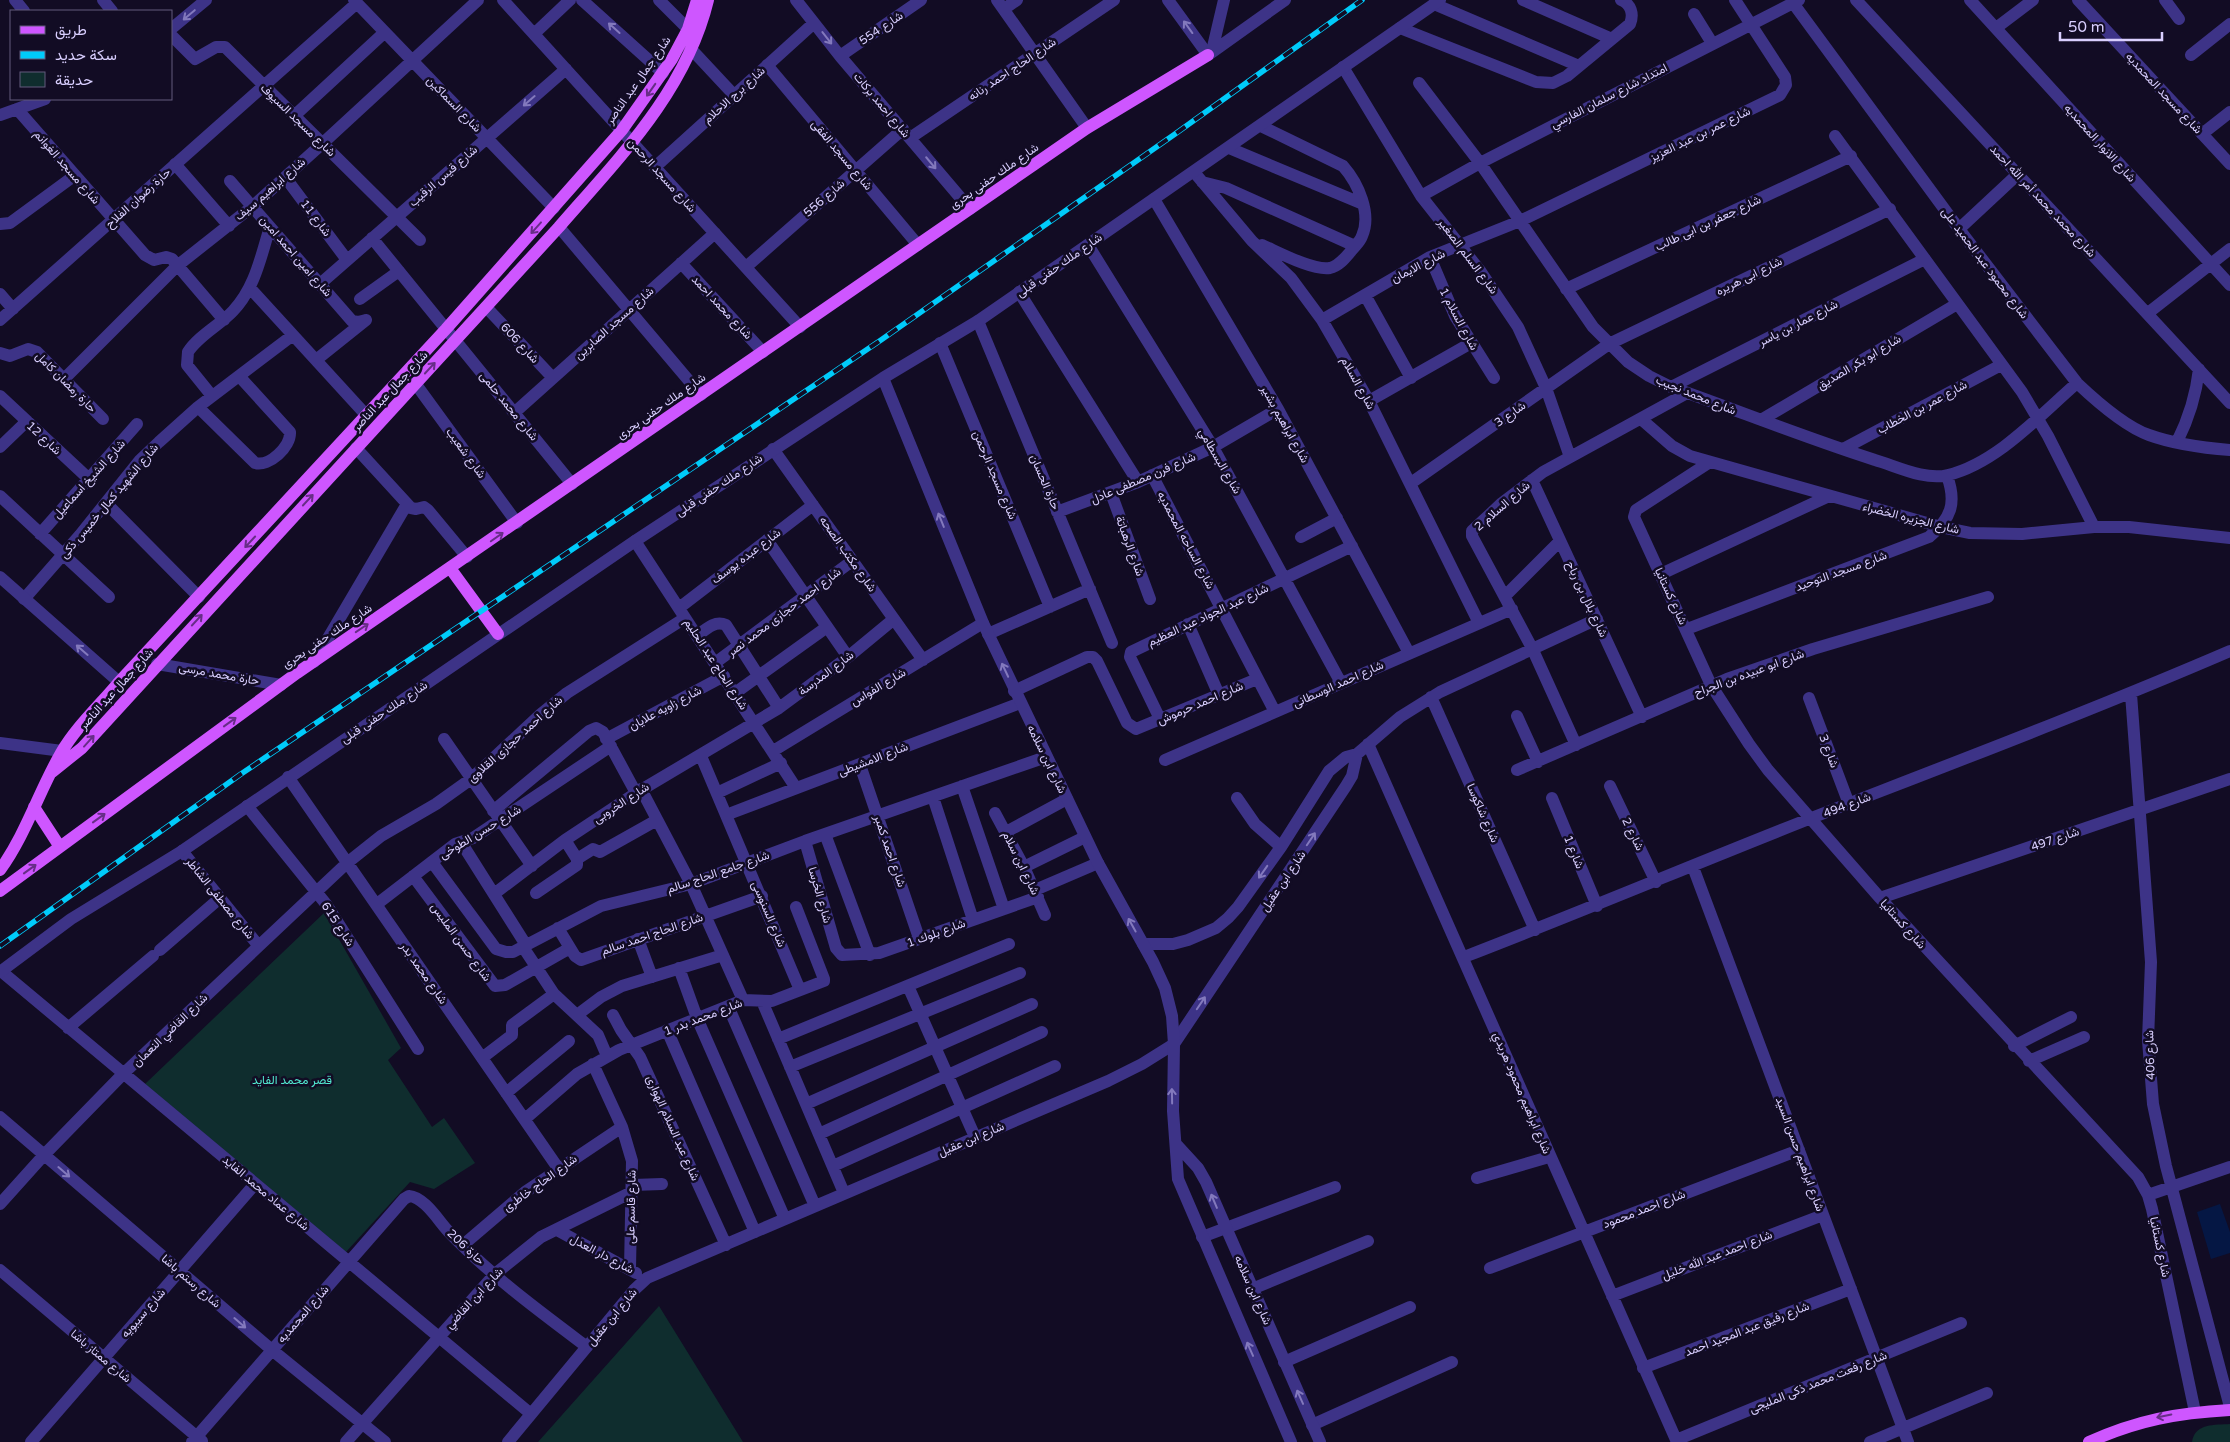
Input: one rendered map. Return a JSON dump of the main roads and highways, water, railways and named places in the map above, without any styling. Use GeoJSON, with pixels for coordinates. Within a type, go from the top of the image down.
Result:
{"type":"FeatureCollection","features":[{"type":"Feature","properties":{"kind":"main road","name":"شارع جمال عبد الناصر"},"geometry":{"type":"LineString","coordinates":[[0,870],[13,849],[62,751],[119,682],[446,329],[622,130],[663,73],[688,29],[697,0]]}},
{"type":"Feature","properties":{"kind":"main road","name":"شارع جمال عبد الناصر"},"geometry":{"type":"LineString","coordinates":[[52,772],[82,748],[157,664],[559,228],[632,142],[663,101],[692,50],[708,0]]}},
{"type":"Feature","properties":{"kind":"main road","name":"شارع ملك حفنى بحرى"},"geometry":{"type":"LineString","coordinates":[[60,847],[281,684],[1087,128],[1210,53]]}},
{"type":"Feature","properties":{"kind":"main road"},"geometry":{"type":"LineString","coordinates":[[450,568],[498,634]]}},
{"type":"Feature","properties":{"kind":"main road"},"geometry":{"type":"LineString","coordinates":[[0,891],[60,847],[34,807]]}},
{"type":"Feature","properties":{"kind":"main road"},"geometry":{"type":"LineString","coordinates":[[2089,1442],[2124,1427],[2151,1419],[2230,1408]]}},
{"type":"Feature","properties":{"kind":"water"},"geometry":{"type":"Polygon","coordinates":[[[2220,1204],[2230,1232],[2230,1253],[2211,1259],[2197,1212],[2220,1204]]]}},
{"type":"Feature","properties":{"kind":"railway"},"geometry":{"type":"LineString","coordinates":[[0,946],[241,774],[881,340],[1362,0]]}},
{"type":"Feature","properties":{"kind":"park label","name":"قصر محمد الفايد"},"geometry":{"type":"Point","coordinates":[292,1080]}}]}
